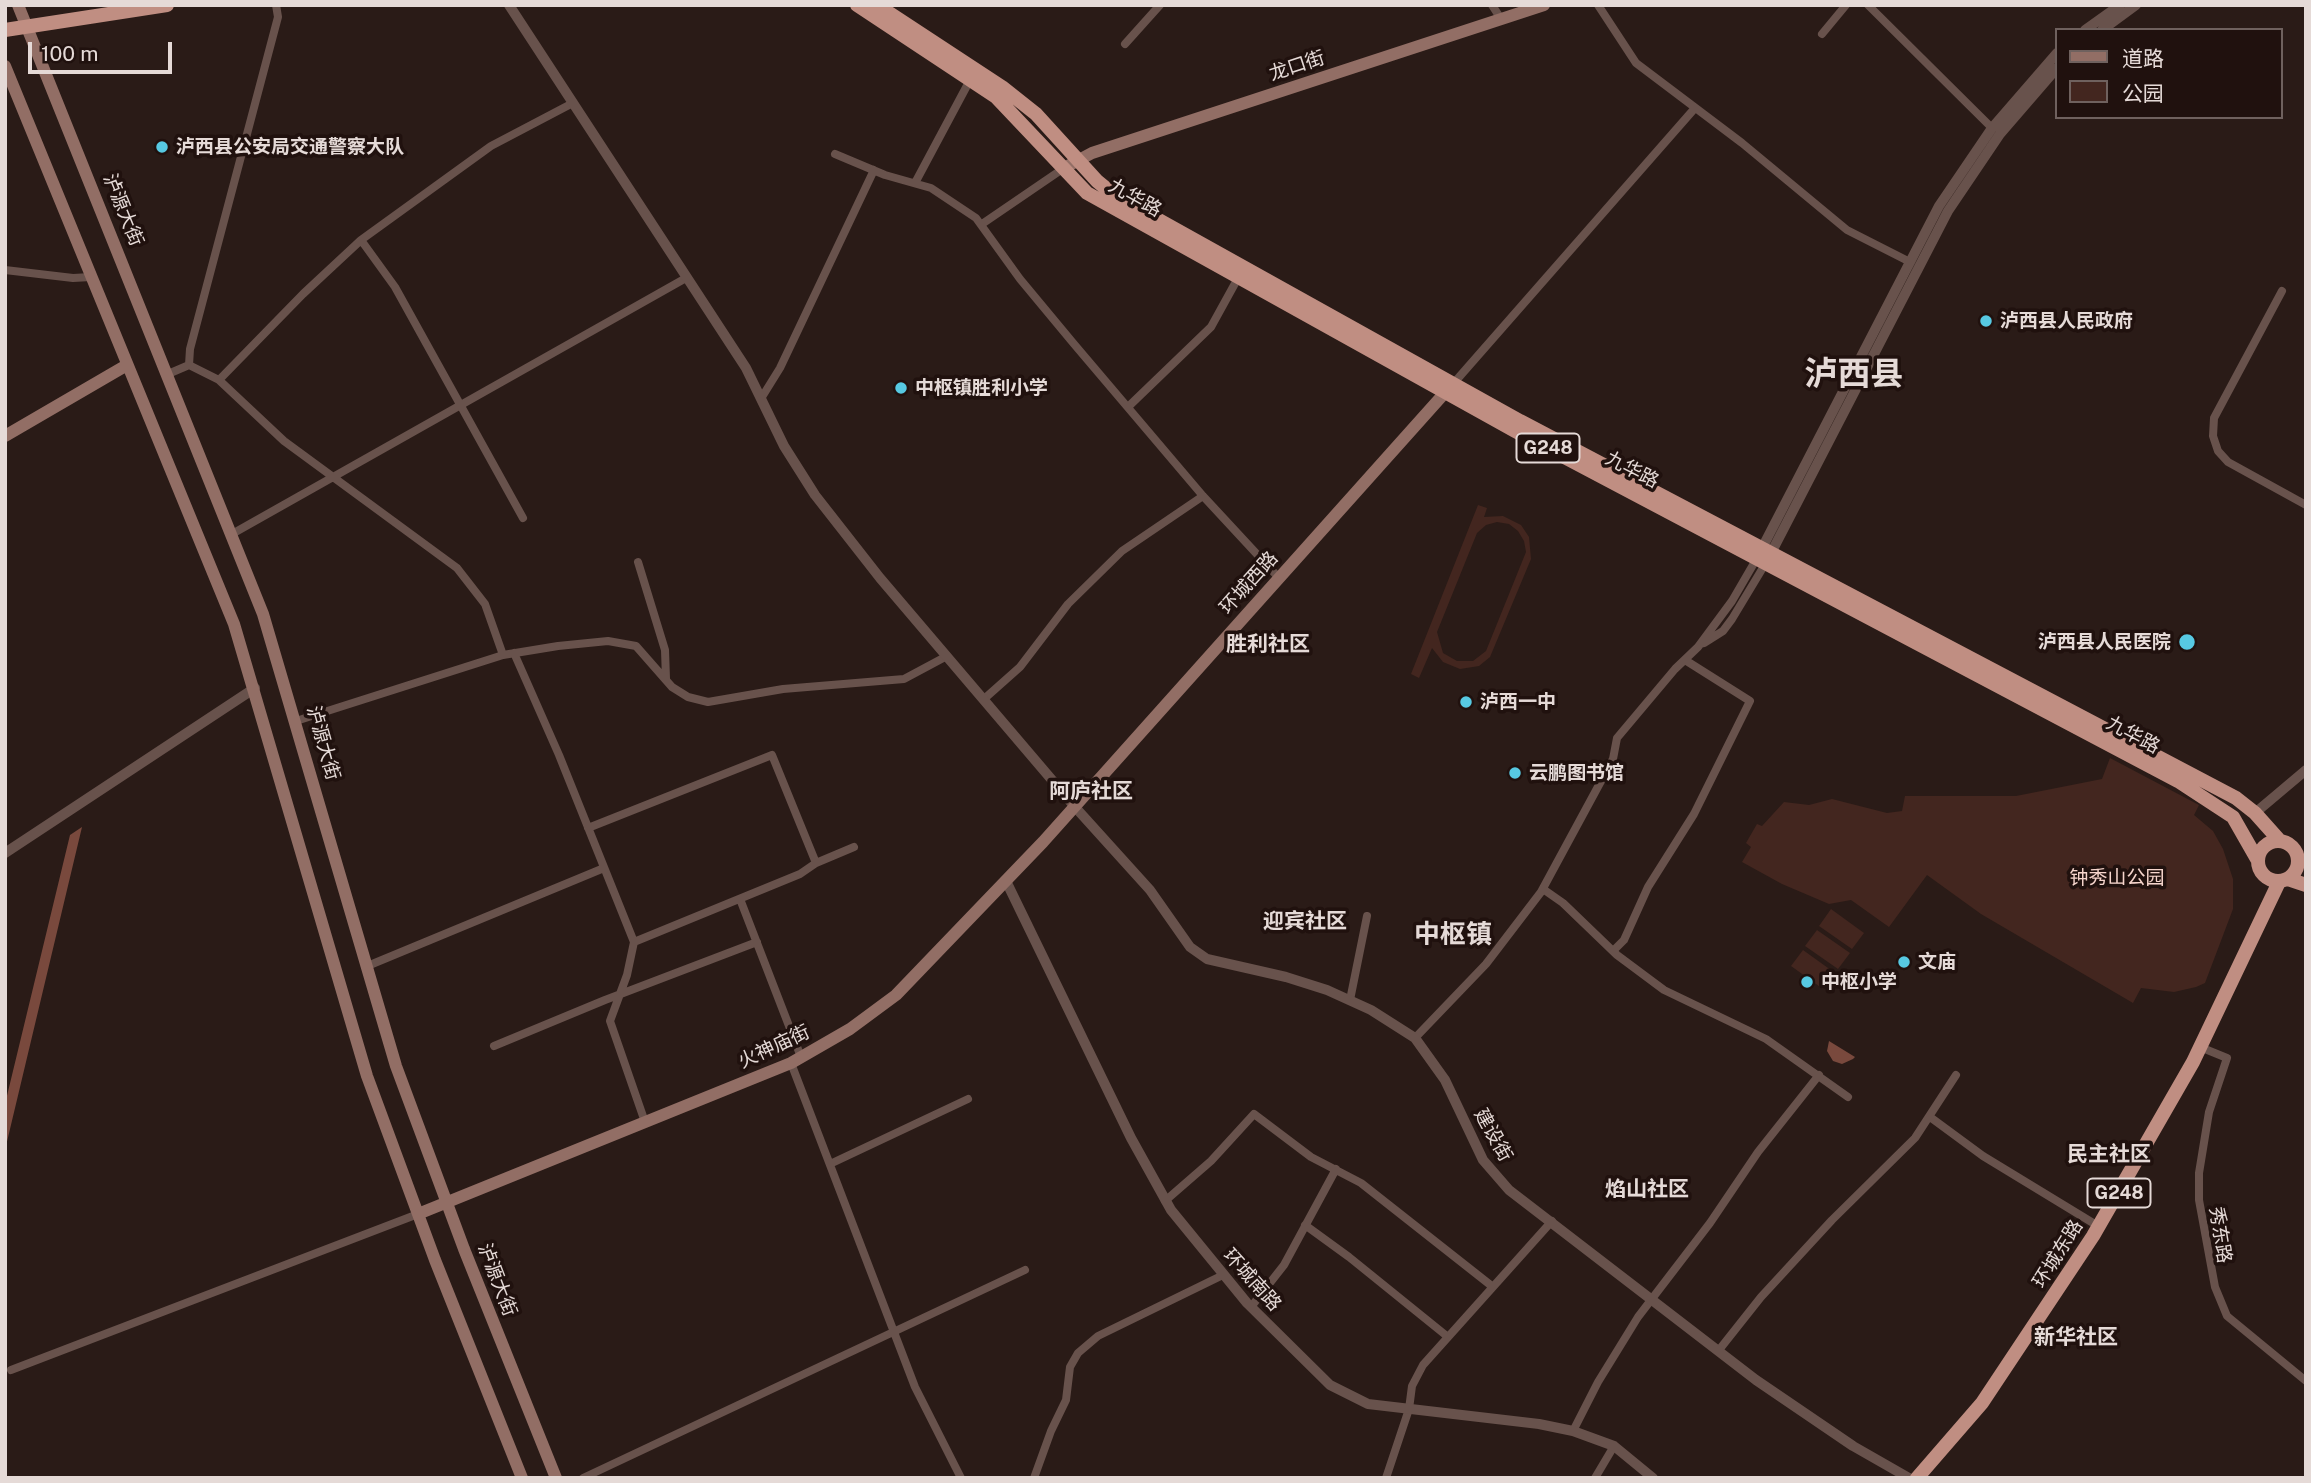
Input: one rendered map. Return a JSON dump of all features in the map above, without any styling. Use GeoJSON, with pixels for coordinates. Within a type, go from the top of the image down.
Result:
{"type":"FeatureCollection","features":[{"type":"Feature","properties":{"kind":"highway"},"geometry":{"type":"LineString","coordinates":[[5,30],[167,5]]}},
{"type":"Feature","properties":{"kind":"highway","name":"九华路"},"geometry":{"type":"LineString","coordinates":[[857,5],[1011,110],[1087,193],[1238,278],[2236,799],[2255,813],[2280,841],[2292,847],[2302,864],[2283,880]]}},
{"type":"Feature","properties":{"kind":"highway","name":"九华路"},"geometry":{"type":"LineString","coordinates":[[877,5],[1002,87],[1037,114],[1114,195],[1449,388]]}},
{"type":"Feature","properties":{"kind":"highway","name":"九华路"},"geometry":{"type":"LineString","coordinates":[[1765,554],[2222,807],[2238,823],[2258,859],[2263,875],[2306,885]]}},
{"type":"Feature","properties":{"kind":"highway"},"geometry":{"type":"LineString","coordinates":[[2258,859],[2268,844],[2280,841]]}},
{"type":"Feature","properties":{"kind":"highway","name":"环城东路"},"geometry":{"type":"LineString","coordinates":[[1917,1478],[1982,1403],[2098,1226],[2200,1047],[2283,880]]}},
{"type":"Feature","properties":{"kind":"main road","name":"泸源大街"},"geometry":{"type":"LineString","coordinates":[[18,5],[267,624],[396,1066],[556,1478]]}},
{"type":"Feature","properties":{"kind":"main road","name":"龙口街"},"geometry":{"type":"LineString","coordinates":[[1064,168],[1092,153],[1544,5]]}},
{"type":"Feature","properties":{"kind":"main road"},"geometry":{"type":"LineString","coordinates":[[5,66],[215,574],[255,688],[349,1021],[418,1214],[522,1478]]}},
{"type":"Feature","properties":{"kind":"main road"},"geometry":{"type":"LineString","coordinates":[[5,436],[127,365]]}},
{"type":"Feature","properties":{"kind":"main road","name":"环城西路"},"geometry":{"type":"LineString","coordinates":[[1075,807],[1449,388]]}},
{"type":"Feature","properties":{"kind":"main road","name":"火神庙街"},"geometry":{"type":"LineString","coordinates":[[418,1214],[796,1060],[850,1029],[896,995],[1075,807]]}},
{"type":"Feature","properties":{"kind":"street"},"geometry":{"type":"LineString","coordinates":[[189,365],[190,349],[278,16],[276,5]]}},
{"type":"Feature","properties":{"kind":"street","name":"建设街"},"geometry":{"type":"LineString","coordinates":[[509,5],[571,104],[746,368],[784,446],[814,495],[1075,807],[1150,890],[1197,953],[1207,959],[1296,980],[1350,1000],[1393,1022],[1415,1038],[1445,1080],[1476,1148],[1491,1171],[1509,1189],[1719,1350],[1853,1446],[1909,1478]]}},
{"type":"Feature","properties":{"kind":"street"},"geometry":{"type":"LineString","coordinates":[[1125,44],[1160,5]]}},
{"type":"Feature","properties":{"kind":"street"},"geometry":{"type":"LineString","coordinates":[[1492,5],[1501,19]]}},
{"type":"Feature","properties":{"kind":"street"},"geometry":{"type":"LineString","coordinates":[[1598,5],[1636,63],[1696,108],[1846,230],[1910,262]]}},
{"type":"Feature","properties":{"kind":"street"},"geometry":{"type":"LineString","coordinates":[[1822,34],[1846,5]]}},
{"type":"Feature","properties":{"kind":"street"},"geometry":{"type":"LineString","coordinates":[[1868,5],[1992,128]]}},
{"type":"Feature","properties":{"kind":"street"},"geometry":{"type":"LineString","coordinates":[[2088,28],[2120,5]]}},
{"type":"Feature","properties":{"kind":"street"},"geometry":{"type":"LineString","coordinates":[[2105,28],[2136,5]]}},
{"type":"Feature","properties":{"kind":"street"},"geometry":{"type":"LineString","coordinates":[[1765,554],[1939,206],[1992,128],[2056,54]]}},
{"type":"Feature","properties":{"kind":"street"},"geometry":{"type":"LineString","coordinates":[[1415,1038],[1486,964],[1543,889],[1613,759],[1617,738],[1698,647],[1765,554],[1948,211],[2000,134],[2056,69]]}},
{"type":"Feature","properties":{"kind":"street"},"geometry":{"type":"LineString","coordinates":[[915,183],[970,80]]}},
{"type":"Feature","properties":{"kind":"street"},"geometry":{"type":"LineString","coordinates":[[219,380],[360,240],[491,146],[571,104]]}},
{"type":"Feature","properties":{"kind":"street"},"geometry":{"type":"LineString","coordinates":[[1449,388],[1696,108]]}},
{"type":"Feature","properties":{"kind":"street"},"geometry":{"type":"LineString","coordinates":[[835,154],[915,183],[955,201],[982,224],[1020,279],[1203,496],[1279,578]]}},
{"type":"Feature","properties":{"kind":"street"},"geometry":{"type":"LineString","coordinates":[[982,224],[1064,168]]}},
{"type":"Feature","properties":{"kind":"street"},"geometry":{"type":"LineString","coordinates":[[762,397],[780,368],[874,170]]}},
{"type":"Feature","properties":{"kind":"street"},"geometry":{"type":"LineString","coordinates":[[360,240],[395,287],[523,519]]}},
{"type":"Feature","properties":{"kind":"street"},"geometry":{"type":"LineString","coordinates":[[5,270],[73,278],[91,276]]}},
{"type":"Feature","properties":{"kind":"street"},"geometry":{"type":"LineString","coordinates":[[232,534],[686,278]]}},
{"type":"Feature","properties":{"kind":"street"},"geometry":{"type":"LineString","coordinates":[[1129,406],[1211,327],[1238,278]]}},
{"type":"Feature","properties":{"kind":"street"},"geometry":{"type":"LineString","coordinates":[[2282,291],[2214,418],[2213,436],[2218,451],[2228,462],[2306,505]]}},
{"type":"Feature","properties":{"kind":"street"},"geometry":{"type":"LineString","coordinates":[[168,374],[189,365],[219,380],[272,430],[466,576],[485,604],[503,655]]}},
{"type":"Feature","properties":{"kind":"street"},"geometry":{"type":"LineString","coordinates":[[984,699],[1033,653],[1068,604],[1122,551],[1203,496]]}},
{"type":"Feature","properties":{"kind":"street"},"geometry":{"type":"LineString","coordinates":[[638,562],[665,650],[666,679]]}},
{"type":"Feature","properties":{"kind":"street"},"geometry":{"type":"LineString","coordinates":[[296,721],[503,655],[608,641],[625,642],[643,651],[682,694],[708,702],[783,688],[904,679],[947,656]]}},
{"type":"Feature","properties":{"kind":"street"},"geometry":{"type":"LineString","coordinates":[[514,653],[634,942],[630,966],[610,1013],[611,1029],[645,1122]]}},
{"type":"Feature","properties":{"kind":"street"},"geometry":{"type":"LineString","coordinates":[[1613,951],[1623,940],[1647,887],[1694,814],[1750,701],[1685,660]]}},
{"type":"Feature","properties":{"kind":"street"},"geometry":{"type":"LineString","coordinates":[[5,853],[255,688]]}},
{"type":"Feature","properties":{"kind":"street"},"geometry":{"type":"LineString","coordinates":[[588,828],[772,755],[816,863]]}},
{"type":"Feature","properties":{"kind":"street"},"geometry":{"type":"LineString","coordinates":[[2255,813],[2306,770]]}},
{"type":"Feature","properties":{"kind":"street"},"geometry":{"type":"LineString","coordinates":[[634,942],[800,874],[816,863],[854,847]]}},
{"type":"Feature","properties":{"kind":"street"},"geometry":{"type":"LineString","coordinates":[[365,967],[604,868]]}},
{"type":"Feature","properties":{"kind":"street","name":"环城南路"},"geometry":{"type":"LineString","coordinates":[[1006,881],[1131,1138],[1165,1201],[1251,1307],[1338,1391],[1368,1404],[1539,1424],[1573,1432],[1614,1446],[1653,1478]]}},
{"type":"Feature","properties":{"kind":"street"},"geometry":{"type":"LineString","coordinates":[[1543,889],[1563,903],[1613,951],[1664,990],[1766,1039],[1848,1097]]}},
{"type":"Feature","properties":{"kind":"street"},"geometry":{"type":"LineString","coordinates":[[740,898],[830,1164],[927,1415],[961,1478]]}},
{"type":"Feature","properties":{"kind":"street"},"geometry":{"type":"LineString","coordinates":[[1350,1000],[1367,916]]}},
{"type":"Feature","properties":{"kind":"street"},"geometry":{"type":"LineString","coordinates":[[494,1046],[757,942]]}},
{"type":"Feature","properties":{"kind":"street","name":"秀东路"},"geometry":{"type":"LineString","coordinates":[[2200,1047],[2228,1058],[2209,1112],[2199,1173],[2199,1200],[2210,1272],[2228,1316],[2306,1381]]}},
{"type":"Feature","properties":{"kind":"street"},"geometry":{"type":"LineString","coordinates":[[1573,1432],[1612,1359],[1652,1298],[1710,1223],[1758,1152],[1819,1075]]}},
{"type":"Feature","properties":{"kind":"street"},"geometry":{"type":"LineString","coordinates":[[1719,1350],[1787,1268],[1862,1188],[1915,1138],[1956,1075]]}},
{"type":"Feature","properties":{"kind":"street"},"geometry":{"type":"LineString","coordinates":[[830,1164],[968,1099]]}},
{"type":"Feature","properties":{"kind":"street"},"geometry":{"type":"LineString","coordinates":[[1165,1201],[1211,1161],[1254,1114],[1311,1157],[1361,1183],[1493,1287]]}},
{"type":"Feature","properties":{"kind":"street"},"geometry":{"type":"LineString","coordinates":[[1930,1118],[1983,1156],[2098,1226]]}},
{"type":"Feature","properties":{"kind":"street"},"geometry":{"type":"LineString","coordinates":[[1251,1307],[1283,1265],[1336,1169]]}},
{"type":"Feature","properties":{"kind":"street"},"geometry":{"type":"LineString","coordinates":[[11,1370],[418,1214]]}},
{"type":"Feature","properties":{"kind":"street"},"geometry":{"type":"LineString","coordinates":[[1387,1478],[1409,1409],[1412,1386],[1419,1371],[1552,1222]]}},
{"type":"Feature","properties":{"kind":"street"},"geometry":{"type":"LineString","coordinates":[[1305,1225],[1448,1337]]}},
{"type":"Feature","properties":{"kind":"street"},"geometry":{"type":"LineString","coordinates":[[583,1478],[1026,1270]]}},
{"type":"Feature","properties":{"kind":"street"},"geometry":{"type":"LineString","coordinates":[[1034,1478],[1045,1445],[1066,1400],[1069,1372],[1078,1353],[1098,1336],[1223,1275]]}},
{"type":"Feature","properties":{"kind":"street"},"geometry":{"type":"LineString","coordinates":[[1595,1478],[1614,1446]]}},
{"type":"Feature","properties":{"kind":"green space"},"geometry":{"type":"Polygon","coordinates":[[[1478,505],[1487,508],[1484,517],[1503,516],[1521,525],[1529,537],[1531,559],[1490,657],[1479,666],[1460,669],[1443,662],[1432,648],[1419,678],[1411,674],[1478,505]],[[1497,522],[1486,525],[1477,533],[1437,632],[1443,653],[1457,661],[1473,661],[1486,651],[1526,552],[1518,531],[1509,524],[1497,522]]]}},
{"type":"Feature","properties":{"kind":"green space","name":"钟秀山公园"},"geometry":{"type":"Polygon","coordinates":[[[2110,758],[2199,805],[2194,815],[2213,831],[2223,849],[2233,879],[2233,909],[2205,983],[2196,987],[2174,992],[2141,988],[2133,1003],[1981,914],[1927,875],[1889,927],[1851,900],[1829,904],[1782,884],[1742,862],[1751,847],[1746,843],[1757,824],[1762,826],[1784,802],[1809,805],[1832,799],[1887,813],[1902,811],[1905,796],[2016,796],[2102,779],[2110,758]]]}},
{"type":"Feature","properties":{"kind":"green space"},"geometry":{"type":"Polygon","coordinates":[[[1831,909],[1864,933],[1852,949],[1819,926],[1831,909]]]}},
{"type":"Feature","properties":{"kind":"green space"},"geometry":{"type":"Polygon","coordinates":[[[1817,930],[1850,953],[1838,969],[1805,946],[1817,930]]]}},
{"type":"Feature","properties":{"kind":"green space"},"geometry":{"type":"Polygon","coordinates":[[[1803,950],[1835,973],[1823,989],[1791,966],[1803,950]]]}},
{"type":"Feature","properties":{"kind":"shaded area"},"geometry":{"type":"Polygon","coordinates":[[[82,827],[5,1150],[5,1104],[70,835],[82,827]]]}},
{"type":"Feature","properties":{"kind":"shaded area"},"geometry":{"type":"Polygon","coordinates":[[[1829,1041],[1855,1057],[1842,1064],[1833,1061],[1827,1051],[1829,1041]]]}},
{"type":"Feature","properties":{"kind":"place","name":"泸西县公安局交通警察大队"},"geometry":{"type":"Point","coordinates":[162,147]}},
{"type":"Feature","properties":{"kind":"place","name":"泸西县人民政府"},"geometry":{"type":"Point","coordinates":[1986,321]}},
{"type":"Feature","properties":{"kind":"place","name":"中枢镇胜利小学"},"geometry":{"type":"Point","coordinates":[901,388]}},
{"type":"Feature","properties":{"kind":"place","name":"泸西县人民医院"},"geometry":{"type":"Point","coordinates":[2187,642]}},
{"type":"Feature","properties":{"kind":"place","name":"泸西一中"},"geometry":{"type":"Point","coordinates":[1466,702]}},
{"type":"Feature","properties":{"kind":"place","name":"云鹏图书馆"},"geometry":{"type":"Point","coordinates":[1515,773]}},
{"type":"Feature","properties":{"kind":"place","name":"文庙"},"geometry":{"type":"Point","coordinates":[1904,962]}},
{"type":"Feature","properties":{"kind":"place","name":"中枢小学"},"geometry":{"type":"Point","coordinates":[1807,982]}},
{"type":"Feature","properties":{"kind":"district","name":"泸西县"},"geometry":{"type":"Point","coordinates":[1854,375]}},
{"type":"Feature","properties":{"kind":"district","name":"胜利社区"},"geometry":{"type":"Point","coordinates":[1268,645]}},
{"type":"Feature","properties":{"kind":"district","name":"阿庐社区"},"geometry":{"type":"Point","coordinates":[1091,792]}},
{"type":"Feature","properties":{"kind":"district","name":"迎宾社区"},"geometry":{"type":"Point","coordinates":[1305,922]}},
{"type":"Feature","properties":{"kind":"district","name":"中枢镇"},"geometry":{"type":"Point","coordinates":[1453,935]}},
{"type":"Feature","properties":{"kind":"district","name":"民主社区"},"geometry":{"type":"Point","coordinates":[2109,1155]}},
{"type":"Feature","properties":{"kind":"district","name":"焰山社区"},"geometry":{"type":"Point","coordinates":[1647,1190]}},
{"type":"Feature","properties":{"kind":"district","name":"新华社区"},"geometry":{"type":"Point","coordinates":[2076,1338]}}]}
